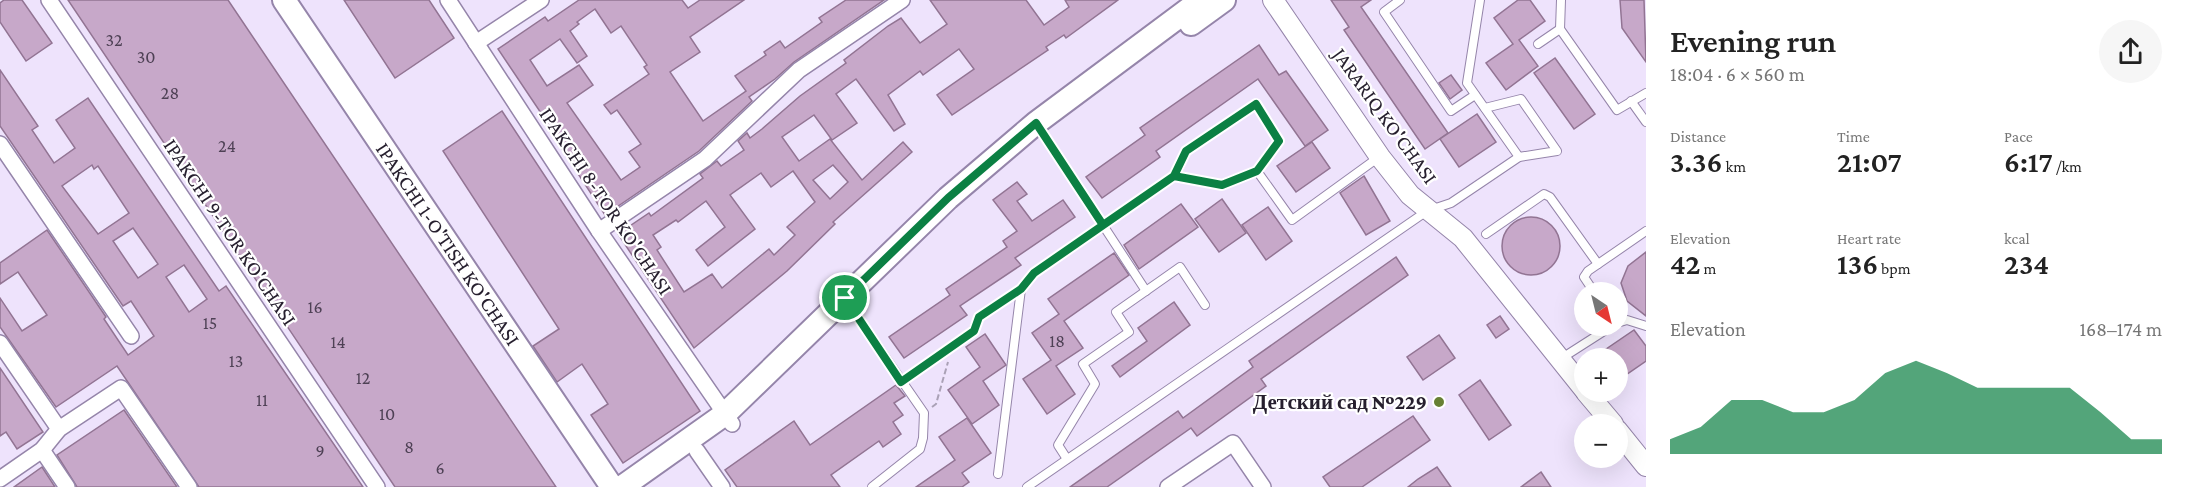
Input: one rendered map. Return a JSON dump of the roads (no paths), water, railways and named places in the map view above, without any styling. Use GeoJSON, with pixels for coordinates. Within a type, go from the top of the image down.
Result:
{"type":"FeatureCollection","features":[{"type":"Feature","properties":{"kind":"main road","name":"IPAKCHI 1-O'TISH KO'CHASI"},"geometry":{"type":"LineString","coordinates":[[268,0],[596,487]]}},
{"type":"Feature","properties":{"kind":"main road","name":"IPAKCHI 1-O'TISH KO'CHASI"},"geometry":{"type":"LineString","coordinates":[[284,0],[612,487]]}},
{"type":"Feature","properties":{"kind":"main road"},"geometry":{"type":"LineString","coordinates":[[622,487],[729,419],[795,368],[849,304],[1039,128],[1201,0]]}},
{"type":"Feature","properties":{"kind":"main road"},"geometry":{"type":"LineString","coordinates":[[1039,128],[1224,0]]}},
{"type":"Feature","properties":{"kind":"main road"},"geometry":{"type":"LineString","coordinates":[[648,487],[697,451],[729,419]]}},
{"type":"Feature","properties":{"kind":"street","name":"IPAKCHI 9-TOR KO'CHASI"},"geometry":{"type":"LineString","coordinates":[[49,0],[377,487]]}},
{"type":"Feature","properties":{"kind":"street","name":"IPAKCHI 8-TOR KO'CHASI"},"geometry":{"type":"LineString","coordinates":[[448,0],[599,231],[729,419]]}},
{"type":"Feature","properties":{"kind":"street"},"geometry":{"type":"LineString","coordinates":[[476,43],[541,0]]}},
{"type":"Feature","properties":{"kind":"street"},"geometry":{"type":"LineString","coordinates":[[599,231],[705,159],[799,70],[902,0]]}},
{"type":"Feature","properties":{"kind":"street","name":"JARARIQ KO'CHASI"},"geometry":{"type":"LineString","coordinates":[[1274,0],[1380,157],[1410,195],[1463,238],[1574,376]]}},
{"type":"Feature","properties":{"kind":"street"},"geometry":{"type":"LineString","coordinates":[[0,144],[130,336]]}},
{"type":"Feature","properties":{"kind":"street"},"geometry":{"type":"LineString","coordinates":[[0,343],[58,429]]}},
{"type":"Feature","properties":{"kind":"street"},"geometry":{"type":"LineString","coordinates":[[0,479],[42,450],[58,429],[121,388],[189,487]]}},
{"type":"Feature","properties":{"kind":"street","name":"JARARIQ KO'CHASI"},"geometry":{"type":"LineString","coordinates":[[1595,402],[1605,414]]}},
{"type":"Feature","properties":{"kind":"street"},"geometry":{"type":"LineString","coordinates":[[1628,441],[1643,457]]}},
{"type":"Feature","properties":{"kind":"street"},"geometry":{"type":"LineString","coordinates":[[1168,487],[1233,442],[1263,487]]}},
{"type":"Feature","properties":{"kind":"street"},"geometry":{"type":"LineString","coordinates":[[42,450],[67,487]]}},
{"type":"Feature","properties":{"kind":"street"},"geometry":{"type":"LineString","coordinates":[[697,451],[723,487]]}},
{"type":"Feature","properties":{"kind":"lane"},"geometry":{"type":"LineString","coordinates":[[1400,0],[1384,12],[1451,111],[1475,95]]}},
{"type":"Feature","properties":{"kind":"lane"},"geometry":{"type":"LineString","coordinates":[[1480,0],[1467,83],[1519,157]]}},
{"type":"Feature","properties":{"kind":"lane"},"geometry":{"type":"LineString","coordinates":[[1561,0],[1560,29],[1617,110],[1646,93]]}},
{"type":"Feature","properties":{"kind":"lane"},"geometry":{"type":"LineString","coordinates":[[1538,44],[1560,29]]}},
{"type":"Feature","properties":{"kind":"lane"},"geometry":{"type":"LineString","coordinates":[[1027,487],[1427,211],[1451,203],[1519,157],[1557,151],[1521,99],[1485,108]]}},
{"type":"Feature","properties":{"kind":"lane"},"geometry":{"type":"LineString","coordinates":[[1631,101],[1646,122]]}},
{"type":"Feature","properties":{"kind":"lane"},"geometry":{"type":"LineString","coordinates":[[901,382],[974,331],[979,317],[1021,289],[1034,273],[1174,176],[1186,151],[1256,104],[1279,141],[1257,171],[1222,185],[1174,176]]}},
{"type":"Feature","properties":{"kind":"lane"},"geometry":{"type":"LineString","coordinates":[[1039,128],[1146,291]]}},
{"type":"Feature","properties":{"kind":"lane"},"geometry":{"type":"LineString","coordinates":[[1257,171],[1292,220],[1380,157]]}},
{"type":"Feature","properties":{"kind":"lane"},"geometry":{"type":"LineString","coordinates":[[1486,234],[1544,194],[1550,197],[1598,264]]}},
{"type":"Feature","properties":{"kind":"lane"},"geometry":{"type":"LineString","coordinates":[[1587,282],[1584,278],[1598,264],[1646,231]]}},
{"type":"Feature","properties":{"kind":"lane"},"geometry":{"type":"LineString","coordinates":[[1067,459],[1058,445],[1095,384],[1083,364],[1129,332],[1116,312],[1180,267],[1204,305]]}},
{"type":"Feature","properties":{"kind":"lane"},"geometry":{"type":"LineString","coordinates":[[998,474],[1021,289]]}},
{"type":"Feature","properties":{"kind":"lane"},"geometry":{"type":"LineString","coordinates":[[849,304],[924,413],[920,449],[872,487]]}},
{"type":"Feature","properties":{"kind":"lane"},"geometry":{"type":"LineString","coordinates":[[1628,320],[1646,326]]}},
{"type":"Feature","properties":{"kind":"lane"},"geometry":{"type":"LineString","coordinates":[[1561,359],[1597,336]]}},
{"type":"Feature","properties":{"kind":"place","name":"Детский сад №229"},"geometry":{"type":"Point","coordinates":[1439,402]}}]}
